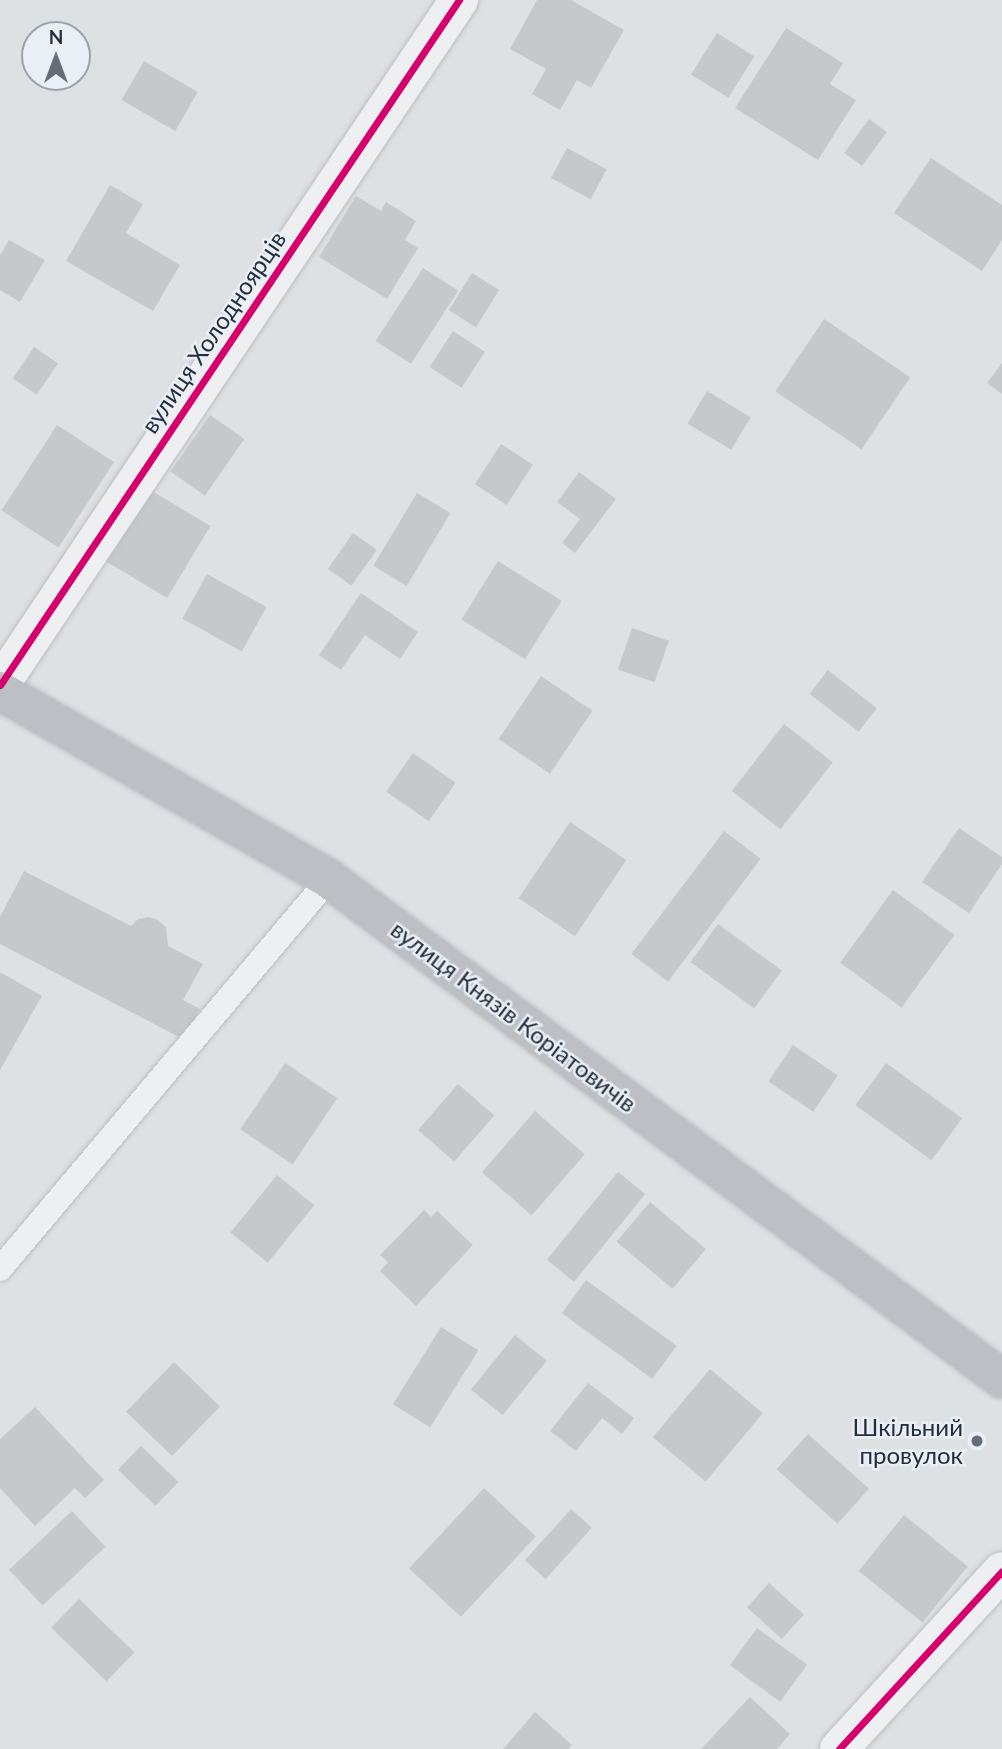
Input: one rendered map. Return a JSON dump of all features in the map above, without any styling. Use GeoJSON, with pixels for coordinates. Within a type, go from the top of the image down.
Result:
{"type":"FeatureCollection","features":[{"type":"Feature","properties":{"kind":"main road","name":"вулиця Князів Коріатовичів"},"geometry":{"type":"LineString","coordinates":[[0,691],[329,879],[1002,1379]]}},
{"type":"Feature","properties":{"kind":"street","name":"вулиця Холодноярців"},"geometry":{"type":"LineString","coordinates":[[0,685],[459,0]]}},
{"type":"Feature","properties":{"kind":"street"},"geometry":{"type":"LineString","coordinates":[[839,1749],[1002,1571]]}},
{"type":"Feature","properties":{"kind":"lane"},"geometry":{"type":"LineString","coordinates":[[0,1269],[329,879]]}},
{"type":"Feature","properties":{"kind":"building"},"geometry":{"type":"Polygon","coordinates":[[[537,0],[571,0],[624,30],[591,88],[577,80],[560,110],[532,94],[546,69],[510,49],[537,0]]]}},
{"type":"Feature","properties":{"kind":"building"},"geometry":{"type":"Polygon","coordinates":[[[786,28],[843,63],[830,84],[856,100],[818,160],[735,108],[786,28]]]}},
{"type":"Feature","properties":{"kind":"building"},"geometry":{"type":"Polygon","coordinates":[[[717,33],[754,56],[728,98],[691,75],[717,33]]]}},
{"type":"Feature","properties":{"kind":"building"},"geometry":{"type":"Polygon","coordinates":[[[144,61],[198,92],[175,131],[122,100],[144,61]]]}},
{"type":"Feature","properties":{"kind":"building"},"geometry":{"type":"Polygon","coordinates":[[[869,119],[887,132],[862,166],[844,153],[869,119]]]}},
{"type":"Feature","properties":{"kind":"building"},"geometry":{"type":"Polygon","coordinates":[[[567,148],[607,169],[591,199],[551,178],[567,148]]]}},
{"type":"Feature","properties":{"kind":"building"},"geometry":{"type":"Polygon","coordinates":[[[931,158],[1002,205],[1002,240],[982,271],[894,213],[931,158]]]}},
{"type":"Feature","properties":{"kind":"building"},"geometry":{"type":"Polygon","coordinates":[[[110,185],[143,204],[126,233],[180,265],[153,311],[66,261],[110,185]]]}},
{"type":"Feature","properties":{"kind":"building"},"geometry":{"type":"Polygon","coordinates":[[[356,196],[381,211],[386,202],[416,221],[405,240],[418,248],[387,299],[319,257],[356,196]]]}},
{"type":"Feature","properties":{"kind":"building"},"geometry":{"type":"Polygon","coordinates":[[[9,240],[45,260],[20,302],[0,290],[0,255],[9,240]]]}},
{"type":"Feature","properties":{"kind":"building"},"geometry":{"type":"Polygon","coordinates":[[[423,268],[458,291],[411,364],[376,341],[423,268]]]}},
{"type":"Feature","properties":{"kind":"building"},"geometry":{"type":"Polygon","coordinates":[[[472,273],[499,290],[476,327],[449,310],[472,273]]]}},
{"type":"Feature","properties":{"kind":"building"},"geometry":{"type":"Polygon","coordinates":[[[824,319],[910,377],[862,449],[775,391],[824,319]]]}},
{"type":"Feature","properties":{"kind":"building"},"geometry":{"type":"Polygon","coordinates":[[[453,331],[485,352],[461,388],[430,367],[453,331]]]}},
{"type":"Feature","properties":{"kind":"building"},"geometry":{"type":"Polygon","coordinates":[[[34,347],[58,363],[37,395],[13,379],[34,347]]]}},
{"type":"Feature","properties":{"kind":"building"},"geometry":{"type":"Polygon","coordinates":[[[1002,363],[1002,394],[987,383],[1002,363]]]}},
{"type":"Feature","properties":{"kind":"building"},"geometry":{"type":"Polygon","coordinates":[[[707,391],[751,417],[731,450],[687,424],[707,391]]]}},
{"type":"Feature","properties":{"kind":"building"},"geometry":{"type":"Polygon","coordinates":[[[210,415],[244,439],[205,496],[170,472],[210,415]]]}},
{"type":"Feature","properties":{"kind":"building"},"geometry":{"type":"Polygon","coordinates":[[[57,425],[114,462],[58,548],[1,511],[57,425]]]}},
{"type":"Feature","properties":{"kind":"building"},"geometry":{"type":"Polygon","coordinates":[[[501,444],[533,465],[507,505],[475,484],[501,444]]]}},
{"type":"Feature","properties":{"kind":"building"},"geometry":{"type":"Polygon","coordinates":[[[579,472],[616,499],[575,553],[562,543],[580,519],[557,502],[579,472]]]}},
{"type":"Feature","properties":{"kind":"building"},"geometry":{"type":"Polygon","coordinates":[[[147,488],[210,526],[167,598],[104,560],[147,488]]]}},
{"type":"Feature","properties":{"kind":"building"},"geometry":{"type":"Polygon","coordinates":[[[417,493],[450,513],[407,586],[373,566],[417,493]]]}},
{"type":"Feature","properties":{"kind":"building"},"geometry":{"type":"Polygon","coordinates":[[[353,533],[377,550],[352,586],[328,569],[353,533]]]}},
{"type":"Feature","properties":{"kind":"building"},"geometry":{"type":"Polygon","coordinates":[[[498,561],[562,601],[525,659],[461,620],[498,561]]]}},
{"type":"Feature","properties":{"kind":"building"},"geometry":{"type":"Polygon","coordinates":[[[207,574],[266,607],[242,652],[182,619],[207,574]]]}},
{"type":"Feature","properties":{"kind":"building"},"geometry":{"type":"Polygon","coordinates":[[[361,593],[418,632],[400,659],[365,635],[341,670],[319,655],[361,593]]]}},
{"type":"Feature","properties":{"kind":"building"},"geometry":{"type":"Polygon","coordinates":[[[632,628],[669,641],[655,682],[618,670],[632,628]]]}},
{"type":"Feature","properties":{"kind":"building"},"geometry":{"type":"Polygon","coordinates":[[[828,670],[877,708],[858,732],[810,694],[828,670]]]}},
{"type":"Feature","properties":{"kind":"building"},"geometry":{"type":"Polygon","coordinates":[[[541,676],[592,711],[550,774],[499,739],[541,676]]]}},
{"type":"Feature","properties":{"kind":"building"},"geometry":{"type":"Polygon","coordinates":[[[784,724],[833,762],[781,829],[732,791],[784,724]]]}},
{"type":"Feature","properties":{"kind":"building"},"geometry":{"type":"Polygon","coordinates":[[[413,753],[456,783],[429,821],[386,792],[413,753]]]}},
{"type":"Feature","properties":{"kind":"building"},"geometry":{"type":"Polygon","coordinates":[[[570,822],[626,860],[575,936],[519,898],[570,822]]]}},
{"type":"Feature","properties":{"kind":"building"},"geometry":{"type":"Polygon","coordinates":[[[959,828],[1002,857],[1002,864],[969,913],[922,882],[959,828]]]}},
{"type":"Feature","properties":{"kind":"building"},"geometry":{"type":"Polygon","coordinates":[[[724,831],[761,859],[668,982],[631,954],[724,831]]]}},
{"type":"Feature","properties":{"kind":"building"},"geometry":{"type":"Polygon","coordinates":[[[24,871],[131,926],[138,919],[149,917],[158,920],[166,927],[168,946],[203,964],[183,1000],[200,1009],[183,1039],[0,944],[0,917],[24,871]]]}},
{"type":"Feature","properties":{"kind":"building"},"geometry":{"type":"Polygon","coordinates":[[[893,890],[954,935],[902,1007],[840,963],[893,890]]]}},
{"type":"Feature","properties":{"kind":"building"},"geometry":{"type":"Polygon","coordinates":[[[718,924],[782,970],[754,1008],[690,962],[718,924]]]}},
{"type":"Feature","properties":{"kind":"building"},"geometry":{"type":"Polygon","coordinates":[[[0,972],[42,996],[0,1070],[0,972]]]}},
{"type":"Feature","properties":{"kind":"building"},"geometry":{"type":"Polygon","coordinates":[[[793,1045],[838,1075],[813,1112],[768,1081],[793,1045]]]}},
{"type":"Feature","properties":{"kind":"building"},"geometry":{"type":"Polygon","coordinates":[[[285,1063],[337,1098],[292,1165],[240,1129],[285,1063]]]}},
{"type":"Feature","properties":{"kind":"building"},"geometry":{"type":"Polygon","coordinates":[[[886,1063],[962,1118],[931,1160],[855,1105],[886,1063]]]}},
{"type":"Feature","properties":{"kind":"building"},"geometry":{"type":"Polygon","coordinates":[[[458,1084],[494,1115],[454,1162],[418,1130],[458,1084]]]}},
{"type":"Feature","properties":{"kind":"building"},"geometry":{"type":"Polygon","coordinates":[[[535,1111],[585,1154],[532,1215],[482,1172],[535,1111]]]}},
{"type":"Feature","properties":{"kind":"building"},"geometry":{"type":"Polygon","coordinates":[[[618,1172],[645,1194],[574,1282],[547,1260],[618,1172]]]}},
{"type":"Feature","properties":{"kind":"building"},"geometry":{"type":"Polygon","coordinates":[[[277,1175],[314,1205],[268,1263],[230,1233],[277,1175]]]}},
{"type":"Feature","properties":{"kind":"building"},"geometry":{"type":"Polygon","coordinates":[[[650,1202],[706,1249],[672,1289],[617,1242],[650,1202]]]}},
{"type":"Feature","properties":{"kind":"building"},"geometry":{"type":"Polygon","coordinates":[[[424,1210],[431,1217],[437,1211],[473,1245],[416,1306],[380,1271],[388,1262],[380,1255],[424,1210]]]}},
{"type":"Feature","properties":{"kind":"building"},"geometry":{"type":"Polygon","coordinates":[[[586,1280],[677,1346],[653,1379],[562,1313],[586,1280]]]}},
{"type":"Feature","properties":{"kind":"building"},"geometry":{"type":"Polygon","coordinates":[[[441,1327],[478,1350],[430,1427],[393,1404],[441,1327]]]}},
{"type":"Feature","properties":{"kind":"building"},"geometry":{"type":"Polygon","coordinates":[[[515,1335],[547,1361],[503,1415],[471,1389],[515,1335]]]}},
{"type":"Feature","properties":{"kind":"building"},"geometry":{"type":"Polygon","coordinates":[[[174,1362],[220,1406],[172,1456],[126,1412],[174,1362]]]}},
{"type":"Feature","properties":{"kind":"building"},"geometry":{"type":"Polygon","coordinates":[[[710,1369],[763,1413],[706,1482],[653,1437],[710,1369]]]}},
{"type":"Feature","properties":{"kind":"building"},"geometry":{"type":"Polygon","coordinates":[[[588,1383],[634,1418],[622,1434],[602,1418],[576,1451],[550,1431],[588,1383]]]}},
{"type":"Feature","properties":{"kind":"building"},"geometry":{"type":"Polygon","coordinates":[[[35,1407],[104,1480],[85,1498],[75,1488],[35,1526],[0,1488],[0,1439],[35,1407]]]}},
{"type":"Feature","properties":{"kind":"building"},"geometry":{"type":"Polygon","coordinates":[[[808,1434],[869,1489],[837,1524],[777,1469],[808,1434]]]}},
{"type":"Feature","properties":{"kind":"building"},"geometry":{"type":"Polygon","coordinates":[[[141,1446],[178,1482],[155,1506],[118,1470],[141,1446]]]}},
{"type":"Feature","properties":{"kind":"building"},"geometry":{"type":"Polygon","coordinates":[[[484,1488],[536,1536],[461,1617],[409,1568],[484,1488]]]}},
{"type":"Feature","properties":{"kind":"building"},"geometry":{"type":"Polygon","coordinates":[[[571,1509],[592,1528],[546,1579],[525,1560],[571,1509]]]}},
{"type":"Feature","properties":{"kind":"building"},"geometry":{"type":"Polygon","coordinates":[[[72,1511],[105,1547],[43,1605],[9,1570],[72,1511]]]}},
{"type":"Feature","properties":{"kind":"building"},"geometry":{"type":"Polygon","coordinates":[[[904,1515],[968,1567],[922,1623],[859,1571],[904,1515]]]}},
{"type":"Feature","properties":{"kind":"building"},"geometry":{"type":"Polygon","coordinates":[[[769,1583],[804,1614],[782,1639],[747,1608],[769,1583]]]}},
{"type":"Feature","properties":{"kind":"building"},"geometry":{"type":"Polygon","coordinates":[[[79,1599],[134,1652],[107,1681],[51,1628],[79,1599]]]}},
{"type":"Feature","properties":{"kind":"building"},"geometry":{"type":"Polygon","coordinates":[[[757,1628],[807,1664],[780,1702],[730,1665],[757,1628]]]}},
{"type":"Feature","properties":{"kind":"building"},"geometry":{"type":"Polygon","coordinates":[[[750,1697],[790,1734],[777,1749],[701,1749],[750,1697]]]}},
{"type":"Feature","properties":{"kind":"building"},"geometry":{"type":"Polygon","coordinates":[[[535,1712],[572,1745],[568,1749],[503,1749],[535,1712]]]}},
{"type":"Feature","properties":{"kind":"cycle path"},"geometry":{"type":"LineString","coordinates":[[0,685],[459,0]]}},
{"type":"Feature","properties":{"kind":"cycle path"},"geometry":{"type":"LineString","coordinates":[[839,1749],[1002,1571]]}},
{"type":"Feature","properties":{"kind":"place","name":"Шкільний провулок"},"geometry":{"type":"Point","coordinates":[977,1441]}}]}
